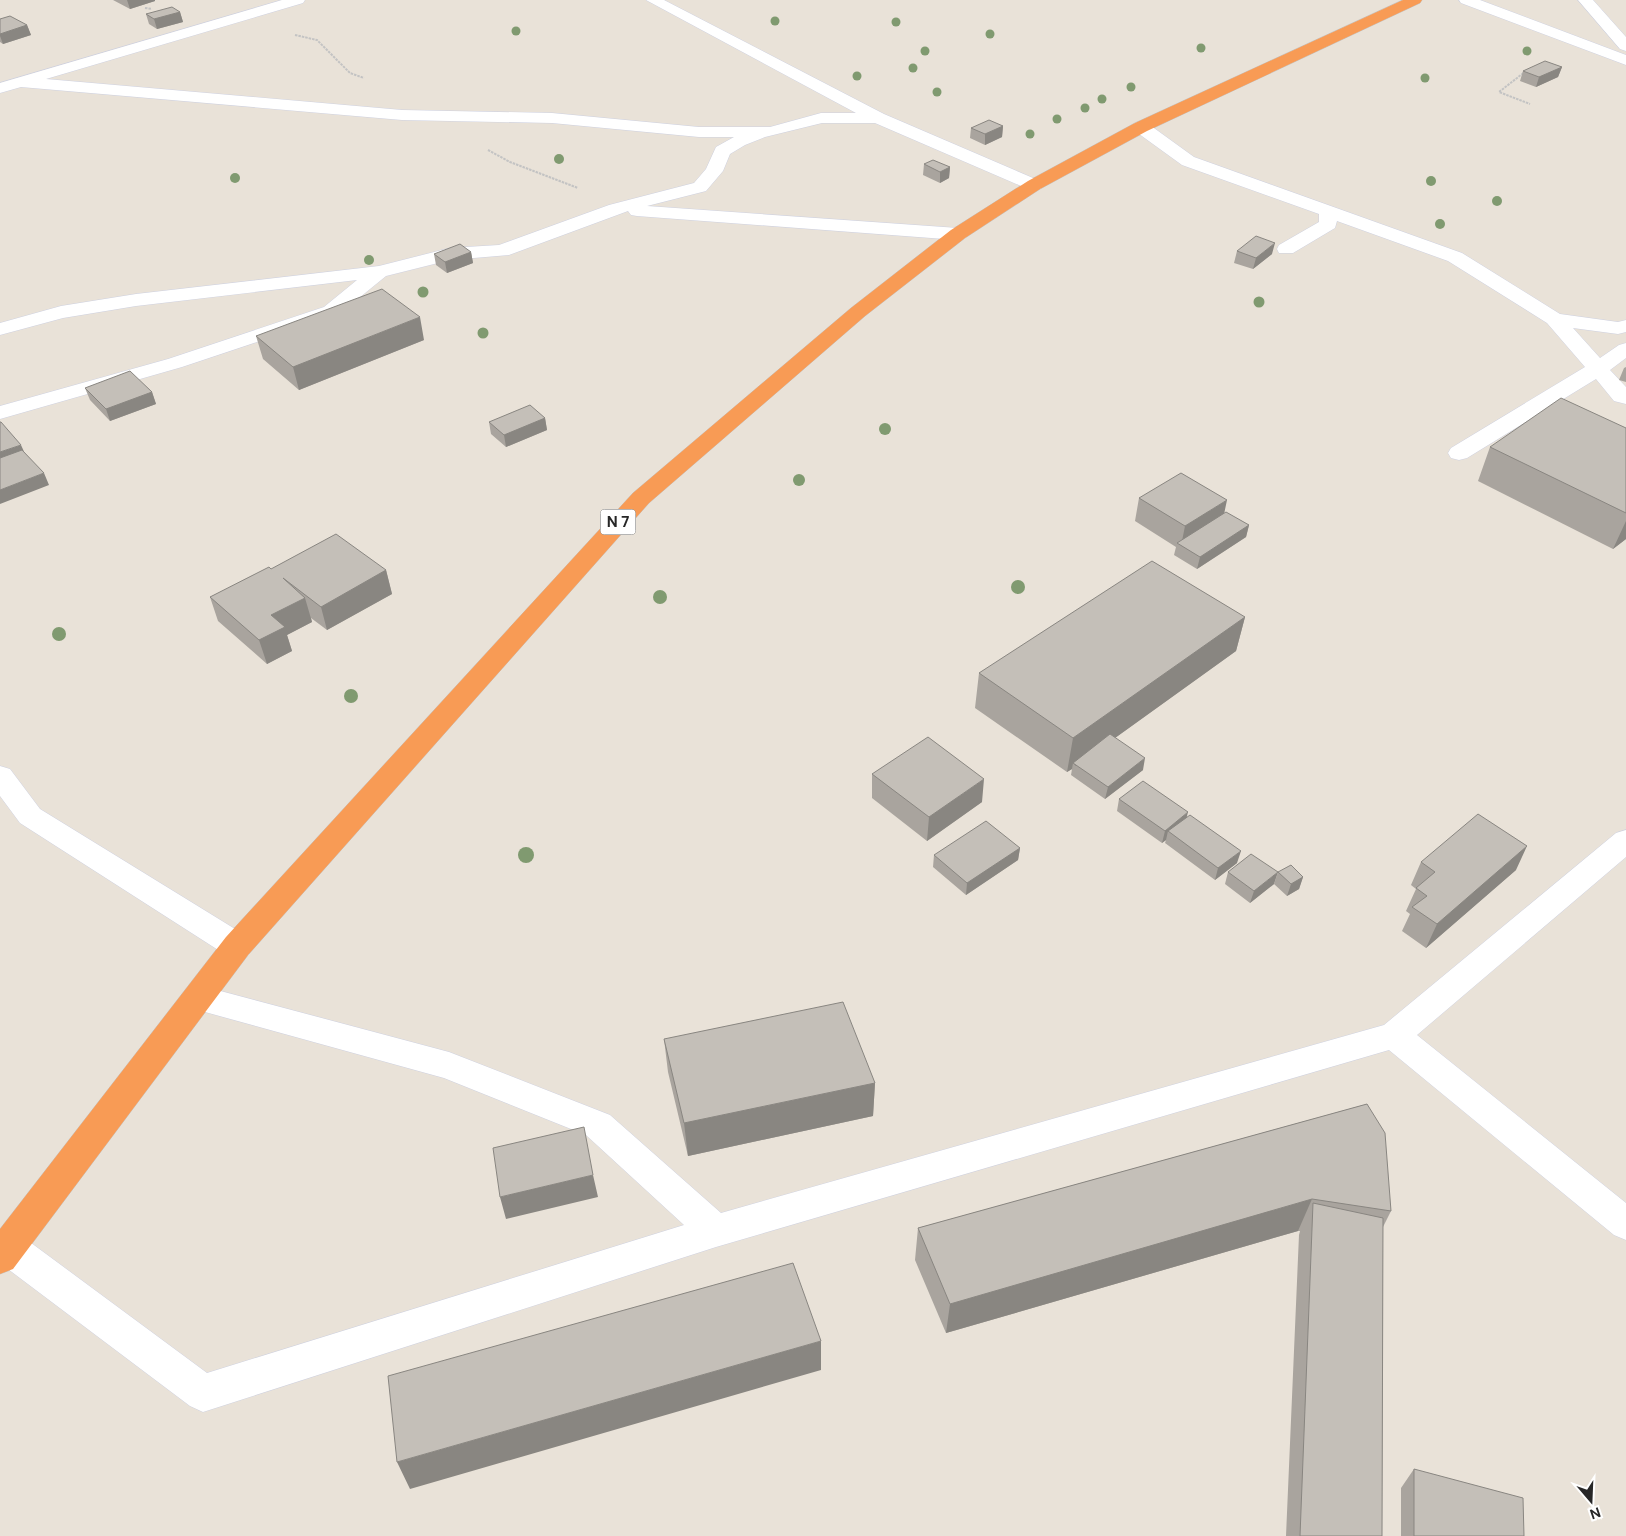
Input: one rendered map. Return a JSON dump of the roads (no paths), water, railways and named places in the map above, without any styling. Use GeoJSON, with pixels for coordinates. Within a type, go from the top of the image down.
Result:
{"type":"FeatureCollection","features":[{"type":"Feature","properties":{"kind":"highway","name":"N 7"},"geometry":{"type":"LineString","coordinates":[[3,1251],[237,946],[641,498],[858,312],[958,234],[1034,185],[1141,126],[1415,0]]}},
{"type":"Feature","properties":{"kind":"street"},"geometry":{"type":"LineString","coordinates":[[0,88],[298,0]]}},
{"type":"Feature","properties":{"kind":"street"},"geometry":{"type":"LineString","coordinates":[[652,0],[878,118],[1034,185]]}},
{"type":"Feature","properties":{"kind":"street"},"geometry":{"type":"LineString","coordinates":[[1466,0],[1626,60]]}},
{"type":"Feature","properties":{"kind":"street"},"geometry":{"type":"LineString","coordinates":[[1585,0],[1626,46]]}},
{"type":"Feature","properties":{"kind":"street"},"geometry":{"type":"LineString","coordinates":[[20,82],[402,114],[552,118],[699,132],[771,132]]}},
{"type":"Feature","properties":{"kind":"street"},"geometry":{"type":"LineString","coordinates":[[0,329],[61,312],[136,300],[379,272],[450,254],[502,251],[615,209],[700,187],[714,171],[722,151],[739,141],[820,118],[878,118]]}},
{"type":"Feature","properties":{"kind":"street"},"geometry":{"type":"LineString","coordinates":[[1141,126],[1188,161],[1455,257],[1554,319],[1597,369],[1626,398]]}},
{"type":"Feature","properties":{"kind":"street"},"geometry":{"type":"LineString","coordinates":[[615,209],[958,234]]}},
{"type":"Feature","properties":{"kind":"street"},"geometry":{"type":"LineString","coordinates":[[1286,249],[1328,224],[1328,212]]}},
{"type":"Feature","properties":{"kind":"street"},"geometry":{"type":"LineString","coordinates":[[0,414],[174,363],[331,311],[379,272]]}},
{"type":"Feature","properties":{"kind":"street"},"geometry":{"type":"LineString","coordinates":[[1554,319],[1618,328],[1626,326]]}},
{"type":"Feature","properties":{"kind":"street"},"geometry":{"type":"LineString","coordinates":[[1459,453],[1597,369],[1626,349]]}},
{"type":"Feature","properties":{"kind":"street"},"geometry":{"type":"LineString","coordinates":[[0,776],[30,816],[237,946]]}},
{"type":"Feature","properties":{"kind":"street"},"geometry":{"type":"LineString","coordinates":[[3,1251],[202,1393],[716,1231],[1394,1035],[1626,841]]}},
{"type":"Feature","properties":{"kind":"street"},"geometry":{"type":"LineString","coordinates":[[198,998],[449,1066],[598,1125],[716,1231]]}},
{"type":"Feature","properties":{"kind":"street"},"geometry":{"type":"LineString","coordinates":[[1394,1035],[1626,1224]]}}]}
